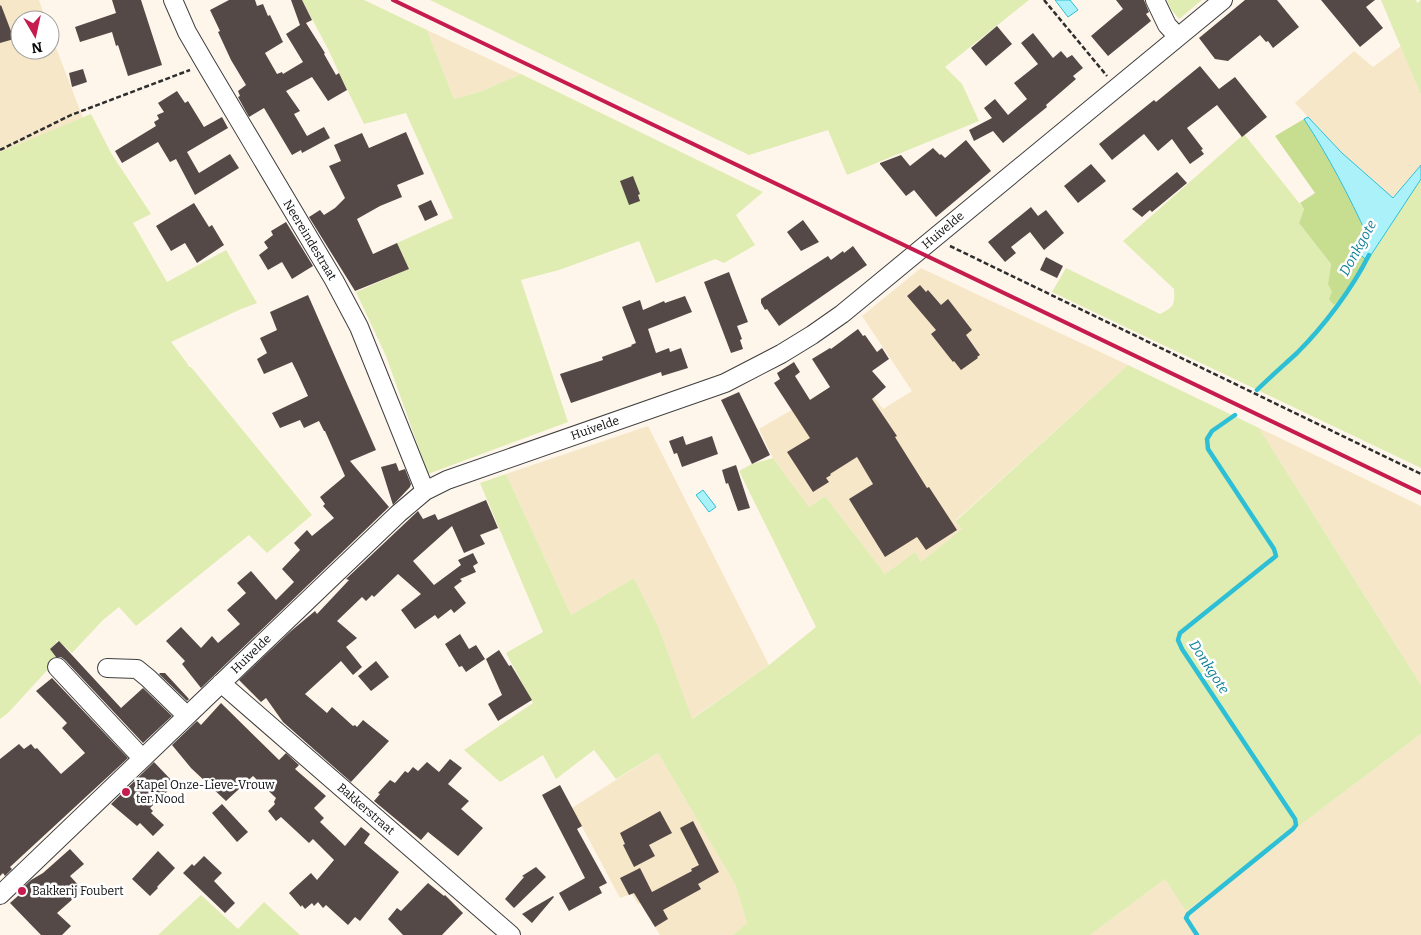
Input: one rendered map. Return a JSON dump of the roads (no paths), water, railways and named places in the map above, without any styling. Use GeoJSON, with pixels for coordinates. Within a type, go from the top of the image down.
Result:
{"type":"FeatureCollection","features":[{"type":"Feature","properties":{"kind":"street","name":"Neereindestraat"},"geometry":{"type":"LineString","coordinates":[[173,0],[187,32],[205,64],[331,275],[359,327],[425,491]]}},
{"type":"Feature","properties":{"kind":"street"},"geometry":{"type":"LineString","coordinates":[[1155,0],[1167,25],[1178,37]]}},
{"type":"Feature","properties":{"kind":"street","name":"Huivelde"},"geometry":{"type":"LineString","coordinates":[[0,895],[392,519],[425,491],[447,480],[725,383],[781,354],[812,335],[842,314],[1223,0]]}},
{"type":"Feature","properties":{"kind":"street"},"geometry":{"type":"LineString","coordinates":[[57,667],[142,758]]}},
{"type":"Feature","properties":{"kind":"street"},"geometry":{"type":"LineString","coordinates":[[107,668],[137,670],[148,678],[186,715]]}},
{"type":"Feature","properties":{"kind":"street","name":"Bakkerstraat"},"geometry":{"type":"LineString","coordinates":[[221,683],[511,935]]}},
{"type":"Feature","properties":{"kind":"water"},"geometry":{"type":"Polygon","coordinates":[[[1055,0],[1070,0],[1078,10],[1068,17],[1055,0]]]}},
{"type":"Feature","properties":{"kind":"water"},"geometry":{"type":"Polygon","coordinates":[[[1308,117],[1342,153],[1393,198],[1421,165],[1421,179],[1367,261],[1360,254],[1368,237],[1338,177],[1304,119],[1308,117]]]}},
{"type":"Feature","properties":{"kind":"water"},"geometry":{"type":"Polygon","coordinates":[[[703,490],[716,507],[709,512],[696,495],[703,490]]]}},
{"type":"Feature","properties":{"kind":"waterway","name":"Donkgote"},"geometry":{"type":"LineString","coordinates":[[1257,390],[1297,353],[1337,307],[1369,255]]}},
{"type":"Feature","properties":{"kind":"waterway","name":"Donkgote"},"geometry":{"type":"LineString","coordinates":[[1197,935],[1186,918],[1188,914],[1296,825],[1295,819],[1182,649],[1178,640],[1180,633],[1276,556],[1274,549],[1208,449],[1207,439],[1212,431],[1235,415]]}},
{"type":"Feature","properties":{"kind":"railway"},"geometry":{"type":"LineString","coordinates":[[393,0],[1421,493]]}},
{"type":"Feature","properties":{"kind":"place","name":"Kapel Onze-Lieve-Vrouw ter Nood"},"geometry":{"type":"Point","coordinates":[126,792]}},
{"type":"Feature","properties":{"kind":"place","name":"Bakkerij Foubert"},"geometry":{"type":"Point","coordinates":[22,891]}}]}
